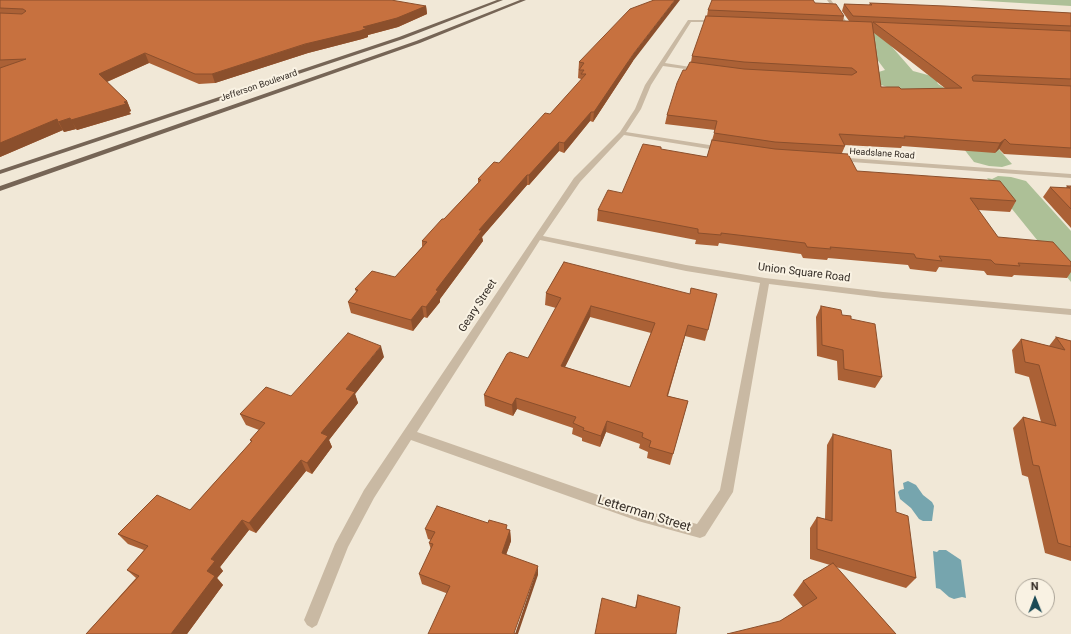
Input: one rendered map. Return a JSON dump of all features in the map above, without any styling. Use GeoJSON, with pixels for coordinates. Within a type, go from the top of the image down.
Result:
{"type":"FeatureCollection","features":[{"type":"Feature","properties":{"kind":"main road","name":"Jefferson Boulevard"},"geometry":{"type":"LineString","coordinates":[[0,172],[401,38],[501,0]]}},
{"type":"Feature","properties":{"kind":"main road","name":"Jefferson Boulevard"},"geometry":{"type":"LineString","coordinates":[[0,189],[418,42],[524,0]]}},
{"type":"Feature","properties":{"kind":"street"},"geometry":{"type":"LineString","coordinates":[[828,0],[849,27]]}},
{"type":"Feature","properties":{"kind":"street","name":"Geary Street"},"geometry":{"type":"LineString","coordinates":[[312,620],[342,544],[369,494],[538,237],[578,180],[622,133],[638,109],[648,85],[660,64],[690,21],[722,21]]}},
{"type":"Feature","properties":{"kind":"street"},"geometry":{"type":"LineString","coordinates":[[841,26],[855,27]]}},
{"type":"Feature","properties":{"kind":"street"},"geometry":{"type":"LineString","coordinates":[[660,64],[710,71]]}},
{"type":"Feature","properties":{"kind":"street"},"geometry":{"type":"LineString","coordinates":[[622,133],[728,149]]}},
{"type":"Feature","properties":{"kind":"street","name":"Headslane Road"},"geometry":{"type":"LineString","coordinates":[[827,159],[1071,176]]}},
{"type":"Feature","properties":{"kind":"street","name":"Union Square Road"},"geometry":{"type":"LineString","coordinates":[[538,237],[686,268],[765,281],[883,295],[1071,312]]}},
{"type":"Feature","properties":{"kind":"street","name":"Letterman Street"},"geometry":{"type":"LineString","coordinates":[[409,434],[638,515],[700,531],[726,492],[765,281]]}},
{"type":"Feature","properties":{"kind":"green space"},"geometry":{"type":"Polygon","coordinates":[[[969,0],[1071,0],[1071,6],[969,0]]]}},
{"type":"Feature","properties":{"kind":"green space"},"geometry":{"type":"Polygon","coordinates":[[[855,30],[879,32],[913,71],[939,78],[937,82],[938,84],[951,92],[951,96],[1012,164],[1002,167],[989,166],[974,162],[926,100],[881,85],[869,75],[885,70],[855,30]]]}},
{"type":"Feature","properties":{"kind":"green space"},"geometry":{"type":"Polygon","coordinates":[[[998,176],[1011,177],[1026,181],[1071,231],[1071,282],[987,178],[992,179],[998,176]]]}},
{"type":"Feature","properties":{"kind":"water"},"geometry":{"type":"Polygon","coordinates":[[[908,481],[916,485],[923,495],[932,502],[934,506],[932,521],[923,521],[919,519],[911,508],[900,499],[898,492],[904,489],[903,483],[908,481]]]}},
{"type":"Feature","properties":{"kind":"water"},"geometry":{"type":"Polygon","coordinates":[[[939,550],[946,550],[961,560],[966,598],[962,597],[954,599],[949,597],[940,589],[936,588],[933,551],[937,552],[939,550]]]}},
{"type":"Feature","properties":{"kind":"building"},"geometry":{"type":"Polygon","coordinates":[[[0,0],[391,0],[426,6],[397,18],[363,27],[367,28],[360,31],[305,44],[212,74],[195,74],[145,53],[99,74],[127,101],[124,102],[126,104],[71,120],[70,118],[58,122],[57,119],[0,143],[0,68],[26,59],[0,60],[0,13],[22,14],[26,11],[23,9],[0,8],[0,0]]]}},
{"type":"Feature","properties":{"kind":"building"},"geometry":{"type":"Polygon","coordinates":[[[654,0],[675,0],[634,53],[594,112],[591,112],[564,143],[559,142],[529,175],[527,175],[479,230],[482,230],[436,290],[438,291],[426,307],[422,306],[411,320],[348,302],[358,290],[355,289],[372,271],[395,277],[427,242],[422,241],[481,180],[478,179],[494,162],[499,163],[545,113],[550,114],[586,74],[581,74],[584,70],[579,70],[584,63],[579,62],[630,9],[654,0]]]}},
{"type":"Feature","properties":{"kind":"building"},"geometry":{"type":"Polygon","coordinates":[[[712,0],[813,0],[815,3],[836,4],[844,16],[708,10],[712,0]]]}},
{"type":"Feature","properties":{"kind":"building"},"geometry":{"type":"Polygon","coordinates":[[[870,3],[1071,13],[1071,26],[853,16],[844,4],[872,5],[870,3]]]}},
{"type":"Feature","properties":{"kind":"building"},"geometry":{"type":"Polygon","coordinates":[[[706,16],[872,22],[881,87],[899,87],[901,89],[962,88],[873,22],[1071,31],[1071,79],[975,75],[972,77],[973,81],[1071,86],[1071,148],[1010,144],[1005,139],[1000,143],[904,136],[905,138],[839,134],[845,146],[775,142],[714,133],[717,121],[667,115],[677,83],[683,70],[686,70],[690,62],[744,69],[852,75],[857,72],[852,68],[744,62],[692,56],[706,16]]]}},
{"type":"Feature","properties":{"kind":"building"},"geometry":{"type":"Polygon","coordinates":[[[712,140],[775,149],[848,154],[857,171],[1000,181],[1016,201],[970,198],[998,237],[1053,242],[1071,262],[1071,266],[1018,263],[1020,266],[995,264],[991,260],[939,256],[942,261],[916,258],[914,254],[830,247],[831,249],[807,247],[805,243],[721,233],[721,235],[698,233],[698,229],[598,210],[608,190],[622,193],[643,144],[661,147],[661,149],[707,157],[712,140]]]}},
{"type":"Feature","properties":{"kind":"building"},"geometry":{"type":"Polygon","coordinates":[[[1067,186],[1071,186],[1071,209],[1050,187],[1070,188],[1067,186]]]}},
{"type":"Feature","properties":{"kind":"building"},"geometry":{"type":"Polygon","coordinates":[[[564,262],[690,294],[691,288],[717,294],[708,330],[688,325],[667,396],[688,401],[673,454],[649,447],[651,441],[642,437],[643,433],[607,421],[601,436],[583,430],[584,428],[573,423],[576,417],[516,398],[512,405],[484,395],[507,354],[510,352],[528,358],[561,298],[546,293],[564,262]],[[591,306],[561,366],[630,387],[655,323],[591,306]]]}},
{"type":"Feature","properties":{"kind":"building"},"geometry":{"type":"Polygon","coordinates":[[[821,306],[841,310],[842,315],[851,316],[851,319],[875,324],[882,377],[844,369],[843,350],[822,345],[821,306]]]}},
{"type":"Feature","properties":{"kind":"building"},"geometry":{"type":"Polygon","coordinates":[[[348,333],[381,346],[346,389],[355,392],[321,433],[328,436],[307,463],[301,460],[249,523],[242,520],[211,559],[215,561],[207,571],[215,576],[171,634],[86,634],[139,576],[127,570],[148,546],[118,534],[157,495],[190,510],[252,441],[250,440],[265,423],[240,414],[266,387],[291,396],[348,333]]]}},
{"type":"Feature","properties":{"kind":"building"},"geometry":{"type":"Polygon","coordinates":[[[1056,337],[1071,341],[1071,547],[1058,543],[1039,466],[1033,465],[1023,417],[1056,426],[1039,365],[1025,362],[1021,339],[1065,350],[1056,337]]]}},
{"type":"Feature","properties":{"kind":"building"},"geometry":{"type":"Polygon","coordinates":[[[833,434],[891,450],[896,512],[908,516],[916,578],[817,549],[817,517],[832,521],[833,434]]]}},
{"type":"Feature","properties":{"kind":"building"},"geometry":{"type":"Polygon","coordinates":[[[437,506],[488,523],[489,520],[507,525],[506,529],[510,530],[502,553],[538,566],[514,633],[517,634],[428,634],[450,586],[419,574],[433,544],[429,543],[435,532],[425,529],[437,506]]]}},
{"type":"Feature","properties":{"kind":"building"},"geometry":{"type":"Polygon","coordinates":[[[833,563],[896,634],[727,634],[780,621],[817,598],[803,581],[833,563]]]}},
{"type":"Feature","properties":{"kind":"building"},"geometry":{"type":"Polygon","coordinates":[[[638,595],[680,607],[676,634],[595,634],[602,598],[636,608],[638,595]]]}}]}
